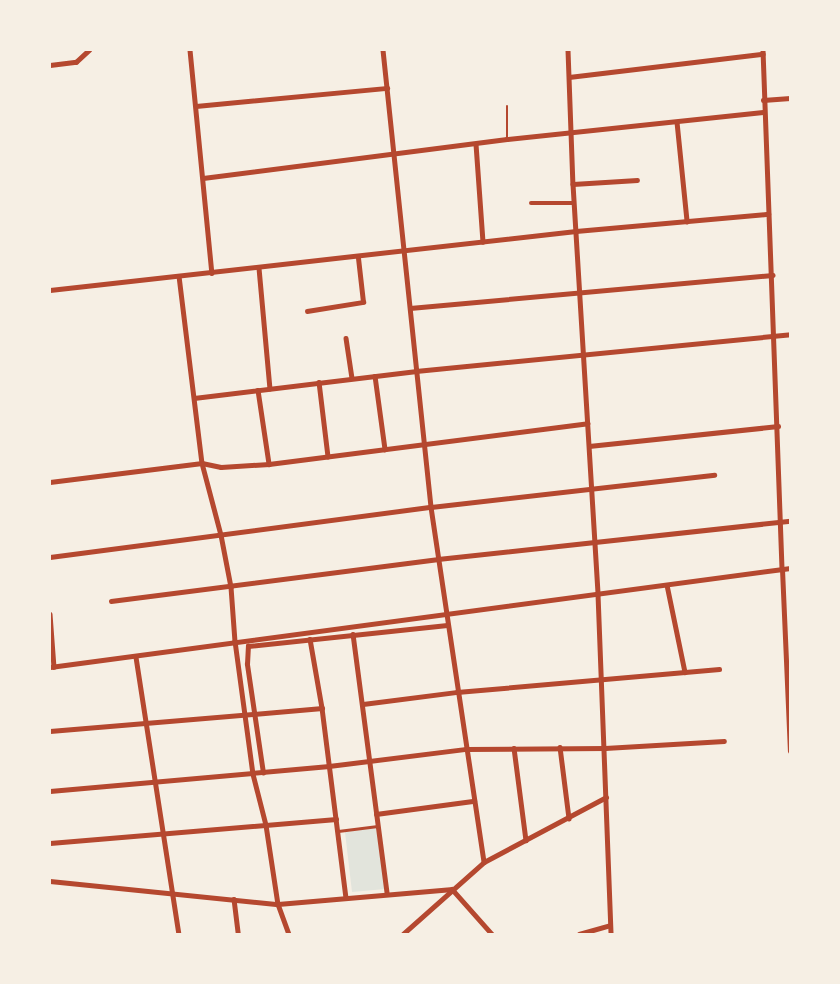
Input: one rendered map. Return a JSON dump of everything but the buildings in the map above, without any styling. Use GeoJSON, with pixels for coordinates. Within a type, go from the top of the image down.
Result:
{"type":"FeatureCollection","features":[{"type":"Feature","properties":{"kind":"street"},"geometry":{"type":"LineString","coordinates":[[190,50],[212,273]]}},
{"type":"Feature","properties":{"kind":"street"},"geometry":{"type":"LineString","coordinates":[[383,50],[431,507],[484,862]]}},
{"type":"Feature","properties":{"kind":"street"},"geometry":{"type":"LineString","coordinates":[[568,50],[574,203],[598,594],[611,934]]}},
{"type":"Feature","properties":{"kind":"street"},"geometry":{"type":"LineString","coordinates":[[50,65],[76,62],[88,51]]}},
{"type":"Feature","properties":{"kind":"street"},"geometry":{"type":"LineString","coordinates":[[569,77],[763,52],[763,112],[773,275],[782,569],[788,638],[790,751]]}},
{"type":"Feature","properties":{"kind":"street"},"geometry":{"type":"LineString","coordinates":[[195,105],[387,88]]}},
{"type":"Feature","properties":{"kind":"street"},"geometry":{"type":"LineString","coordinates":[[763,100],[790,98]]}},
{"type":"Feature","properties":{"kind":"street"},"geometry":{"type":"LineString","coordinates":[[203,178],[507,139],[572,134],[763,112]]}},
{"type":"Feature","properties":{"kind":"street"},"geometry":{"type":"LineString","coordinates":[[677,122],[687,221]]}},
{"type":"Feature","properties":{"kind":"street"},"geometry":{"type":"LineString","coordinates":[[476,144],[483,242]]}},
{"type":"Feature","properties":{"kind":"street"},"geometry":{"type":"LineString","coordinates":[[573,184],[638,180]]}},
{"type":"Feature","properties":{"kind":"street"},"geometry":{"type":"LineString","coordinates":[[531,204],[574,203]]}},
{"type":"Feature","properties":{"kind":"street"},"geometry":{"type":"LineString","coordinates":[[50,290],[358,258],[576,231],[768,214]]}},
{"type":"Feature","properties":{"kind":"street"},"geometry":{"type":"LineString","coordinates":[[307,311],[363,302],[358,258]]}},
{"type":"Feature","properties":{"kind":"street"},"geometry":{"type":"LineString","coordinates":[[259,268],[270,388]]}},
{"type":"Feature","properties":{"kind":"street"},"geometry":{"type":"LineString","coordinates":[[410,308],[773,275]]}},
{"type":"Feature","properties":{"kind":"street"},"geometry":{"type":"LineString","coordinates":[[179,276],[202,463],[221,535],[231,587],[253,774],[266,825],[278,904],[289,934]]}},
{"type":"Feature","properties":{"kind":"street"},"geometry":{"type":"LineString","coordinates":[[194,398],[416,370],[790,334]]}},
{"type":"Feature","properties":{"kind":"street"},"geometry":{"type":"LineString","coordinates":[[346,338],[352,378]]}},
{"type":"Feature","properties":{"kind":"street"},"geometry":{"type":"LineString","coordinates":[[375,376],[385,449]]}},
{"type":"Feature","properties":{"kind":"street"},"geometry":{"type":"LineString","coordinates":[[319,382],[328,456]]}},
{"type":"Feature","properties":{"kind":"street"},"geometry":{"type":"LineString","coordinates":[[258,390],[269,464]]}},
{"type":"Feature","properties":{"kind":"street"},"geometry":{"type":"LineString","coordinates":[[50,482],[202,463],[221,467],[269,464],[588,423]]}},
{"type":"Feature","properties":{"kind":"street"},"geometry":{"type":"LineString","coordinates":[[589,446],[778,426]]}},
{"type":"Feature","properties":{"kind":"street"},"geometry":{"type":"LineString","coordinates":[[50,557],[431,507],[714,475]]}},
{"type":"Feature","properties":{"kind":"street"},"geometry":{"type":"LineString","coordinates":[[111,601],[438,559],[790,521]]}},
{"type":"Feature","properties":{"kind":"street"},"geometry":{"type":"LineString","coordinates":[[50,614],[52,667],[790,568]]}},
{"type":"Feature","properties":{"kind":"street"},"geometry":{"type":"LineString","coordinates":[[667,585],[685,672]]}},
{"type":"Feature","properties":{"kind":"street"},"geometry":{"type":"LineString","coordinates":[[262,773],[246,648],[447,625]]}},
{"type":"Feature","properties":{"kind":"street"},"geometry":{"type":"LineString","coordinates":[[353,634],[387,893]]}},
{"type":"Feature","properties":{"kind":"street"},"geometry":{"type":"LineString","coordinates":[[310,639],[322,708],[346,897]]}},
{"type":"Feature","properties":{"kind":"street"},"geometry":{"type":"LineString","coordinates":[[136,657],[179,934]]}},
{"type":"Feature","properties":{"kind":"street"},"geometry":{"type":"LineString","coordinates":[[363,704],[457,692],[719,669]]}},
{"type":"Feature","properties":{"kind":"street"},"geometry":{"type":"LineString","coordinates":[[50,731],[322,708]]}},
{"type":"Feature","properties":{"kind":"street"},"geometry":{"type":"LineString","coordinates":[[50,791],[253,774],[466,750],[605,748],[724,741]]}},
{"type":"Feature","properties":{"kind":"street"},"geometry":{"type":"LineString","coordinates":[[560,747],[568,818]]}},
{"type":"Feature","properties":{"kind":"street"},"geometry":{"type":"LineString","coordinates":[[513,748],[526,840]]}},
{"type":"Feature","properties":{"kind":"street"},"geometry":{"type":"LineString","coordinates":[[406,934],[452,889],[484,862],[606,797]]}},
{"type":"Feature","properties":{"kind":"street"},"geometry":{"type":"LineString","coordinates":[[376,814],[474,801]]}},
{"type":"Feature","properties":{"kind":"street"},"geometry":{"type":"LineString","coordinates":[[50,843],[336,819]]}},
{"type":"Feature","properties":{"kind":"street"},"geometry":{"type":"LineString","coordinates":[[338,831],[378,826]]}},
{"type":"Feature","properties":{"kind":"street"},"geometry":{"type":"LineString","coordinates":[[50,881],[278,904],[452,889]]}},
{"type":"Feature","properties":{"kind":"street"},"geometry":{"type":"LineString","coordinates":[[452,889],[492,934]]}},
{"type":"Feature","properties":{"kind":"street"},"geometry":{"type":"LineString","coordinates":[[234,899],[238,934]]}},
{"type":"Feature","properties":{"kind":"street"},"geometry":{"type":"LineString","coordinates":[[579,934],[610,926]]}},
{"type":"Feature","properties":{"kind":"lane"},"geometry":{"type":"LineString","coordinates":[[507,106],[507,139]]}},
{"type":"Feature","properties":{"kind":"shaded area"},"geometry":{"type":"Polygon","coordinates":[[[376,828],[385,889],[352,892],[345,832],[376,828]]]}}]}
